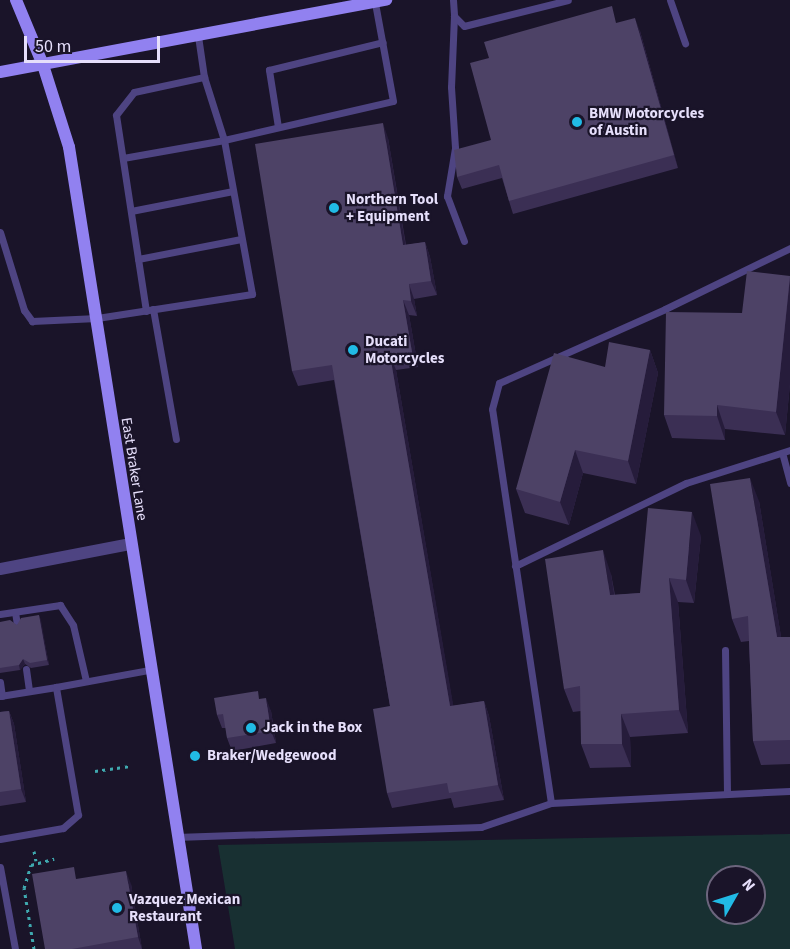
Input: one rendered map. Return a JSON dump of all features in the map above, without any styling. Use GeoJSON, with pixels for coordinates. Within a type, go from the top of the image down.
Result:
{"type":"FeatureCollection","features":[{"type":"Feature","properties":{"kind":"main road","name":"East Braker Lane"},"geometry":{"type":"LineString","coordinates":[[16,0],[43,65],[69,147],[97,318],[149,670],[196,949]]}},
{"type":"Feature","properties":{"kind":"main road"},"geometry":{"type":"LineString","coordinates":[[0,72],[381,1]]}},
{"type":"Feature","properties":{"kind":"street"},"geometry":{"type":"LineString","coordinates":[[0,569],[130,544]]}},
{"type":"Feature","properties":{"kind":"lane"},"geometry":{"type":"LineString","coordinates":[[453,0],[451,87],[455,148],[447,196],[464,241]]}},
{"type":"Feature","properties":{"kind":"lane"},"geometry":{"type":"LineString","coordinates":[[454,16],[464,26],[568,0]]}},
{"type":"Feature","properties":{"kind":"lane"},"geometry":{"type":"LineString","coordinates":[[670,0],[684,43]]}},
{"type":"Feature","properties":{"kind":"lane"},"geometry":{"type":"LineString","coordinates":[[123,158],[224,140],[393,101],[383,42],[381,1]]}},
{"type":"Feature","properties":{"kind":"lane"},"geometry":{"type":"LineString","coordinates":[[0,232],[24,310],[32,321],[97,318],[252,294],[224,140],[204,77],[198,36]]}},
{"type":"Feature","properties":{"kind":"lane"},"geometry":{"type":"LineString","coordinates":[[278,127],[269,70],[383,42]]}},
{"type":"Feature","properties":{"kind":"lane"},"geometry":{"type":"LineString","coordinates":[[176,438],[138,259],[116,115],[134,92],[204,77]]}},
{"type":"Feature","properties":{"kind":"lane"},"geometry":{"type":"LineString","coordinates":[[131,211],[233,191]]}},
{"type":"Feature","properties":{"kind":"lane"},"geometry":{"type":"LineString","coordinates":[[138,259],[241,239]]}},
{"type":"Feature","properties":{"kind":"lane"},"geometry":{"type":"LineString","coordinates":[[551,803],[492,409],[499,383],[665,309],[790,248]]}},
{"type":"Feature","properties":{"kind":"lane"},"geometry":{"type":"LineString","coordinates":[[515,566],[686,483],[740,464],[783,456],[790,450]]}},
{"type":"Feature","properties":{"kind":"lane"},"geometry":{"type":"LineString","coordinates":[[783,456],[790,483]]}},
{"type":"Feature","properties":{"kind":"lane"},"geometry":{"type":"LineString","coordinates":[[0,614],[60,605],[73,625],[86,681]]}},
{"type":"Feature","properties":{"kind":"lane"},"geometry":{"type":"LineString","coordinates":[[15,612],[17,624]]}},
{"type":"Feature","properties":{"kind":"lane"},"geometry":{"type":"LineString","coordinates":[[725,650],[727,794]]}},
{"type":"Feature","properties":{"kind":"lane"},"geometry":{"type":"LineString","coordinates":[[26,669],[29,691]]}},
{"type":"Feature","properties":{"kind":"lane"},"geometry":{"type":"LineString","coordinates":[[0,682],[1,696],[149,670]]}},
{"type":"Feature","properties":{"kind":"lane"},"geometry":{"type":"LineString","coordinates":[[0,839],[63,828],[78,816],[56,687]]}},
{"type":"Feature","properties":{"kind":"lane"},"geometry":{"type":"LineString","coordinates":[[176,837],[481,827],[551,803],[790,791]]}},
{"type":"Feature","properties":{"kind":"lane"},"geometry":{"type":"LineString","coordinates":[[0,867],[15,949]]}},
{"type":"Feature","properties":{"kind":"path"},"geometry":{"type":"LineString","coordinates":[[95,771],[129,766]]}},
{"type":"Feature","properties":{"kind":"path"},"geometry":{"type":"LineString","coordinates":[[34,851],[36,862]]}},
{"type":"Feature","properties":{"kind":"path"},"geometry":{"type":"LineString","coordinates":[[34,949],[24,888],[31,865],[54,859]]}},
{"type":"Feature","properties":{"kind":"green space"},"geometry":{"type":"Polygon","coordinates":[[[790,834],[790,949],[235,949],[218,845],[790,834]]]}},
{"type":"Feature","properties":{"kind":"building","name":"BMW Motorcycles of Austin"},"geometry":{"type":"Polygon","coordinates":[[[612,6],[616,23],[635,18],[674,155],[509,201],[499,165],[457,177],[454,150],[491,140],[470,63],[489,58],[484,42],[612,6]]]}},
{"type":"Feature","properties":{"kind":"building"},"geometry":{"type":"Polygon","coordinates":[[[383,123],[403,245],[425,242],[431,281],[409,284],[411,301],[403,300],[412,352],[390,355],[450,706],[484,701],[498,785],[449,793],[447,783],[387,793],[373,709],[390,706],[332,365],[292,371],[255,144],[383,123]]]}},
{"type":"Feature","properties":{"kind":"building"},"geometry":{"type":"Polygon","coordinates":[[[747,271],[790,276],[776,412],[717,405],[717,416],[664,415],[666,312],[742,313],[747,271]]]}},
{"type":"Feature","properties":{"kind":"building"},"geometry":{"type":"Polygon","coordinates":[[[609,342],[650,350],[628,461],[575,450],[560,502],[516,489],[554,353],[605,367],[609,342]]]}},
{"type":"Feature","properties":{"kind":"building"},"geometry":{"type":"Polygon","coordinates":[[[750,478],[777,637],[790,637],[790,740],[753,741],[748,616],[732,619],[710,484],[750,478]]]}},
{"type":"Feature","properties":{"kind":"building"},"geometry":{"type":"Polygon","coordinates":[[[648,508],[692,512],[686,580],[669,578],[679,710],[621,714],[622,744],[581,744],[580,686],[564,689],[545,559],[603,550],[610,595],[640,593],[648,508]]]}},
{"type":"Feature","properties":{"kind":"building"},"geometry":{"type":"Polygon","coordinates":[[[39,615],[47,660],[30,663],[23,659],[19,665],[0,668],[0,622],[10,620],[17,625],[21,618],[39,615]]]}},
{"type":"Feature","properties":{"kind":"building","name":"Jack in the Box"},"geometry":{"type":"Polygon","coordinates":[[[258,691],[259,699],[266,698],[271,731],[227,738],[223,714],[217,715],[214,698],[258,691]]]}},
{"type":"Feature","properties":{"kind":"building"},"geometry":{"type":"Polygon","coordinates":[[[9,711],[21,789],[0,792],[0,712],[9,711]]]}},
{"type":"Feature","properties":{"kind":"building"},"geometry":{"type":"Polygon","coordinates":[[[74,867],[76,879],[126,871],[138,937],[72,949],[45,949],[32,874],[74,867]]]}},
{"type":"Feature","properties":{"kind":"place","name":"BMW Motorcycles of Austin"},"geometry":{"type":"Point","coordinates":[577,122]}},
{"type":"Feature","properties":{"kind":"place","name":"Northern Tool + Equipment"},"geometry":{"type":"Point","coordinates":[334,208]}},
{"type":"Feature","properties":{"kind":"place","name":"Ducati Motorcycles"},"geometry":{"type":"Point","coordinates":[353,350]}},
{"type":"Feature","properties":{"kind":"place","name":"Jack in the Box"},"geometry":{"type":"Point","coordinates":[251,728]}},
{"type":"Feature","properties":{"kind":"place","name":"Braker/Wedgewood"},"geometry":{"type":"Point","coordinates":[195,756]}},
{"type":"Feature","properties":{"kind":"place","name":"Vazquez Mexican Restaurant"},"geometry":{"type":"Point","coordinates":[117,908]}}]}
